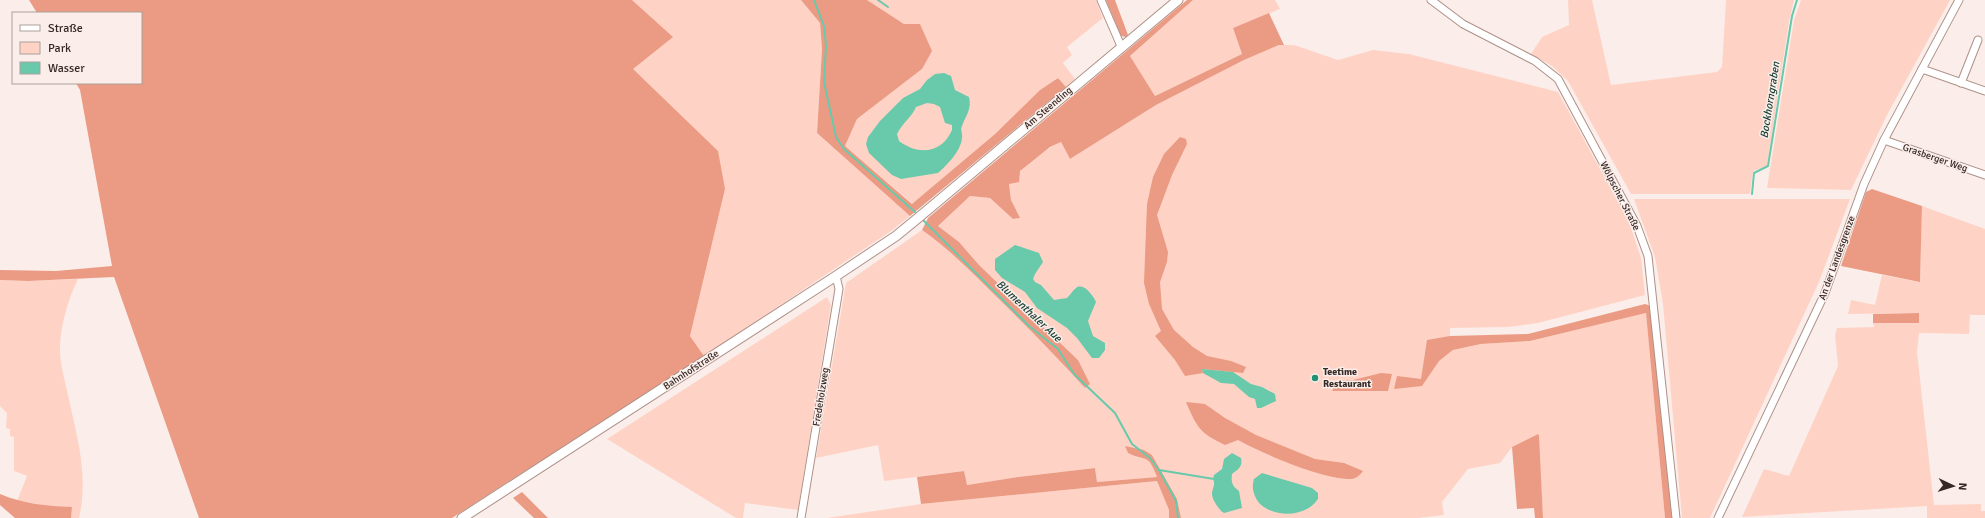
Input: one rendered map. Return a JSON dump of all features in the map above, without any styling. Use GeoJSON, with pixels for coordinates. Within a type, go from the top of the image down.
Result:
{"type":"FeatureCollection","features":[{"type":"Feature","properties":{"kind":"street"},"geometry":{"type":"LineString","coordinates":[[1101,0],[1121,46]]}},
{"type":"Feature","properties":{"kind":"street","name":"Am Steending"},"geometry":{"type":"LineString","coordinates":[[918,218],[1121,46],[1178,0]]}},
{"type":"Feature","properties":{"kind":"street","name":"Wölpscher Straße"},"geometry":{"type":"LineString","coordinates":[[1431,0],[1463,24],[1535,61],[1558,79],[1637,226],[1648,256],[1676,518]]}},
{"type":"Feature","properties":{"kind":"street","name":"An der Landesgrenze"},"geometry":{"type":"LineString","coordinates":[[1718,518],[1825,293],[1864,184],[1884,140],[1959,0]]}},
{"type":"Feature","properties":{"kind":"street"},"geometry":{"type":"LineString","coordinates":[[1960,83],[1978,40]]}},
{"type":"Feature","properties":{"kind":"street"},"geometry":{"type":"LineString","coordinates":[[1922,69],[1985,91]]}},
{"type":"Feature","properties":{"kind":"street","name":"Grasberger Weg"},"geometry":{"type":"LineString","coordinates":[[1884,140],[1985,175]]}},
{"type":"Feature","properties":{"kind":"street","name":"Bahnhofstraße"},"geometry":{"type":"LineString","coordinates":[[462,518],[836,276],[896,236],[918,218]]}},
{"type":"Feature","properties":{"kind":"street","name":"Fredeholzweg"},"geometry":{"type":"LineString","coordinates":[[801,518],[838,290],[836,276]]}},
{"type":"Feature","properties":{"kind":"green space"},"geometry":{"type":"Polygon","coordinates":[[[632,0],[801,0],[820,23],[822,49],[817,133],[910,216],[891,231],[704,356],[690,336],[725,189],[632,69],[672,37],[632,0]]]}},
{"type":"Feature","properties":{"kind":"green space"},"geometry":{"type":"Polygon","coordinates":[[[867,0],[1096,0],[1103,18],[1067,47],[1072,55],[1063,63],[1075,79],[1066,87],[1058,78],[1040,90],[995,134],[913,204],[845,146],[857,119],[922,69],[904,24],[867,0]]]}},
{"type":"Feature","properties":{"kind":"green space"},"geometry":{"type":"Polygon","coordinates":[[[1193,0],[1275,0],[1280,9],[1233,28],[1242,54],[1155,96],[1130,56],[1193,0]]]}},
{"type":"Feature","properties":{"kind":"green space"},"geometry":{"type":"Polygon","coordinates":[[[1568,0],[1592,0],[1611,85],[1717,72],[1722,67],[1726,0],[1794,0],[1789,22],[1767,166],[1753,171],[1750,194],[1631,194],[1568,81],[1552,66],[1531,54],[1542,37],[1569,25],[1568,0]]]}},
{"type":"Feature","properties":{"kind":"green space"},"geometry":{"type":"Polygon","coordinates":[[[1801,0],[1950,0],[1887,115],[1851,190],[1767,188],[1794,20],[1801,0]]]}},
{"type":"Feature","properties":{"kind":"green space"},"geometry":{"type":"Polygon","coordinates":[[[1279,45],[1294,45],[1338,60],[1373,50],[1409,54],[1558,92],[1629,222],[1641,258],[1645,295],[1538,323],[1509,327],[1450,328],[1450,336],[1440,360],[1453,350],[1481,344],[1530,341],[1646,313],[1665,518],[1543,518],[1538,434],[1512,447],[1500,463],[1468,469],[1442,502],[1444,515],[1418,518],[1181,518],[1177,499],[1152,455],[1135,457],[1148,460],[1157,477],[1097,482],[1095,468],[966,485],[964,471],[884,481],[878,445],[816,458],[846,283],[922,230],[954,256],[1002,302],[1085,388],[1078,360],[979,265],[959,242],[938,226],[970,196],[990,198],[1013,219],[1019,218],[1011,200],[1009,183],[1020,171],[1046,150],[1061,142],[1070,159],[1156,105],[1244,60],[1279,45]]]}},
{"type":"Feature","properties":{"kind":"green space"},"geometry":{"type":"Polygon","coordinates":[[[1634,199],[1850,199],[1819,282],[1710,518],[1682,518],[1663,304],[1655,257],[1634,199]]]}},
{"type":"Feature","properties":{"kind":"green space"},"geometry":{"type":"Polygon","coordinates":[[[1922,206],[1985,229],[1985,315],[1970,315],[1969,334],[1919,333],[1917,352],[1934,505],[1981,504],[1981,511],[1985,511],[1985,518],[1927,518],[1927,506],[1742,517],[1764,469],[1789,476],[1838,366],[1835,335],[1837,328],[1874,327],[1873,323],[1919,323],[1919,313],[1848,314],[1851,300],[1875,305],[1882,275],[1920,282],[1922,206]]]}},
{"type":"Feature","properties":{"kind":"green space"},"geometry":{"type":"Polygon","coordinates":[[[78,279],[65,313],[60,341],[62,367],[81,456],[83,487],[79,518],[71,518],[72,507],[38,506],[17,501],[27,476],[14,471],[14,437],[10,436],[10,429],[6,428],[7,413],[0,406],[0,280],[28,281],[78,279]]]}},
{"type":"Feature","properties":{"kind":"green space"},"geometry":{"type":"Polygon","coordinates":[[[827,297],[831,305],[798,510],[745,503],[743,518],[736,518],[607,439],[827,297]]]}},
{"type":"Feature","properties":{"kind":"green space"},"geometry":{"type":"Polygon","coordinates":[[[1157,481],[1169,510],[1169,518],[827,518],[921,504],[1157,481]]]}},
{"type":"Feature","properties":{"kind":"shaded area"},"geometry":{"type":"Polygon","coordinates":[[[29,0],[632,0],[673,37],[633,69],[718,151],[725,189],[690,336],[704,356],[452,518],[199,518],[114,277],[28,281],[0,280],[0,270],[56,271],[112,266],[80,90],[77,84],[142,84],[142,12],[36,12],[29,0]]]}},
{"type":"Feature","properties":{"kind":"shaded area"},"geometry":{"type":"Polygon","coordinates":[[[801,0],[867,0],[904,24],[920,24],[932,51],[922,69],[857,119],[845,146],[912,204],[995,134],[1040,90],[1058,78],[1066,87],[910,216],[817,133],[822,49],[820,23],[801,0]]]}},
{"type":"Feature","properties":{"kind":"shaded area"},"geometry":{"type":"Polygon","coordinates":[[[1106,0],[1115,0],[1128,35],[1126,37],[1121,36],[1106,0]]]}},
{"type":"Feature","properties":{"kind":"shaded area"},"geometry":{"type":"Polygon","coordinates":[[[1187,0],[1193,0],[1130,56],[1155,96],[1242,54],[1233,28],[1269,13],[1284,45],[1279,45],[1244,60],[1156,105],[1070,159],[1061,142],[1050,147],[1020,171],[1019,182],[1009,184],[1011,200],[1020,218],[1013,219],[990,198],[970,196],[938,226],[959,242],[979,265],[1078,360],[1090,384],[1085,388],[1002,302],[944,247],[922,230],[928,218],[1187,0]]]}},
{"type":"Feature","properties":{"kind":"shaded area"},"geometry":{"type":"Polygon","coordinates":[[[1180,137],[1186,139],[1187,144],[1172,175],[1157,215],[1168,252],[1167,262],[1160,282],[1162,309],[1174,330],[1193,347],[1207,356],[1231,361],[1246,367],[1243,373],[1202,369],[1203,373],[1185,376],[1175,360],[1155,336],[1161,331],[1149,304],[1144,283],[1147,204],[1153,177],[1164,154],[1180,137]]]}},
{"type":"Feature","properties":{"kind":"shaded area"},"geometry":{"type":"Polygon","coordinates":[[[1872,189],[1922,206],[1920,282],[1841,266],[1866,192],[1872,189]]]}},
{"type":"Feature","properties":{"kind":"shaded area"},"geometry":{"type":"Polygon","coordinates":[[[1645,304],[1651,306],[1672,518],[1665,518],[1646,313],[1530,341],[1481,344],[1453,350],[1439,361],[1422,386],[1394,389],[1397,376],[1421,379],[1427,340],[1450,336],[1528,334],[1645,304]]]}},
{"type":"Feature","properties":{"kind":"shaded area"},"geometry":{"type":"Polygon","coordinates":[[[1919,313],[1919,323],[1873,323],[1873,314],[1919,313]]]}},
{"type":"Feature","properties":{"kind":"shaded area"},"geometry":{"type":"Polygon","coordinates":[[[1381,373],[1392,374],[1388,391],[1332,391],[1338,381],[1353,380],[1381,373]]]}},
{"type":"Feature","properties":{"kind":"shaded area"},"geometry":{"type":"Polygon","coordinates":[[[1186,402],[1205,404],[1225,418],[1256,435],[1315,459],[1344,463],[1363,471],[1353,479],[1339,478],[1293,465],[1238,440],[1225,445],[1210,437],[1200,429],[1186,402]]]}},
{"type":"Feature","properties":{"kind":"shaded area"},"geometry":{"type":"Polygon","coordinates":[[[1538,434],[1543,518],[1535,518],[1534,508],[1517,509],[1512,447],[1538,434]]]}},
{"type":"Feature","properties":{"kind":"shaded area"},"geometry":{"type":"Polygon","coordinates":[[[1125,446],[1144,450],[1152,455],[1177,499],[1181,518],[1169,518],[1169,510],[1157,481],[921,504],[917,477],[964,471],[967,485],[1018,477],[1095,468],[1097,482],[1157,477],[1149,461],[1128,453],[1125,446]]]}},
{"type":"Feature","properties":{"kind":"shaded area"},"geometry":{"type":"Polygon","coordinates":[[[522,492],[548,518],[534,518],[513,498],[522,492]]]}},
{"type":"Feature","properties":{"kind":"shaded area"},"geometry":{"type":"Polygon","coordinates":[[[0,494],[35,504],[72,507],[71,518],[15,518],[0,505],[0,494]]]}},
{"type":"Feature","properties":{"kind":"water"},"geometry":{"type":"Polygon","coordinates":[[[944,73],[951,76],[955,90],[969,97],[969,109],[961,128],[961,143],[953,157],[938,173],[901,179],[892,175],[869,153],[866,144],[868,137],[880,121],[903,98],[920,89],[927,80],[935,74],[944,73]],[[927,103],[916,107],[897,134],[899,141],[914,149],[929,150],[936,148],[948,138],[952,130],[952,125],[945,123],[940,107],[927,103]]]}},
{"type":"Feature","properties":{"kind":"water"},"geometry":{"type":"Polygon","coordinates":[[[1015,245],[1039,253],[1043,262],[1033,279],[1041,285],[1054,300],[1067,298],[1075,289],[1079,287],[1085,288],[1091,294],[1096,302],[1088,321],[1093,336],[1105,343],[1105,350],[1099,358],[1092,358],[1077,338],[1067,328],[1037,308],[1025,292],[1002,278],[995,270],[995,259],[1015,245]]]}},
{"type":"Feature","properties":{"kind":"water"},"geometry":{"type":"Polygon","coordinates":[[[1202,369],[1233,372],[1251,384],[1262,387],[1275,394],[1276,401],[1261,408],[1257,408],[1255,399],[1249,397],[1234,384],[1221,383],[1203,373],[1202,369]]]}},
{"type":"Feature","properties":{"kind":"water"},"geometry":{"type":"Polygon","coordinates":[[[1232,453],[1241,458],[1241,466],[1232,474],[1232,484],[1239,491],[1242,508],[1224,513],[1216,505],[1212,496],[1214,483],[1213,479],[1214,475],[1222,469],[1224,459],[1232,453]]]}},
{"type":"Feature","properties":{"kind":"water"},"geometry":{"type":"Polygon","coordinates":[[[1262,473],[1312,488],[1318,493],[1318,499],[1305,510],[1298,513],[1281,513],[1265,508],[1256,498],[1253,486],[1254,479],[1262,473]]]}},
{"type":"Feature","properties":{"kind":"waterway","name":"Blumenthaler Aue"},"geometry":{"type":"LineString","coordinates":[[814,0],[824,26],[826,45],[824,82],[836,137],[844,149],[915,212]]}},
{"type":"Feature","properties":{"kind":"waterway"},"geometry":{"type":"LineString","coordinates":[[878,0],[888,7]]}},
{"type":"Feature","properties":{"kind":"waterway","name":"Bockhorngraben"},"geometry":{"type":"LineString","coordinates":[[1752,194],[1754,173],[1768,166],[1792,16],[1797,0]]}},
{"type":"Feature","properties":{"kind":"waterway","name":"Blumenthaler Aue"},"geometry":{"type":"LineString","coordinates":[[923,220],[1029,326],[1058,349],[1074,374],[1115,413],[1132,444],[1150,458],[1159,470],[1176,501],[1178,518]]}},
{"type":"Feature","properties":{"kind":"waterway","name":"Bockhorngraben"},"geometry":{"type":"LineString","coordinates":[[1159,470],[1214,479]]}},
{"type":"Feature","properties":{"kind":"place","name":"Teetime Restaurant"},"geometry":{"type":"Point","coordinates":[1315,378]}}]}
